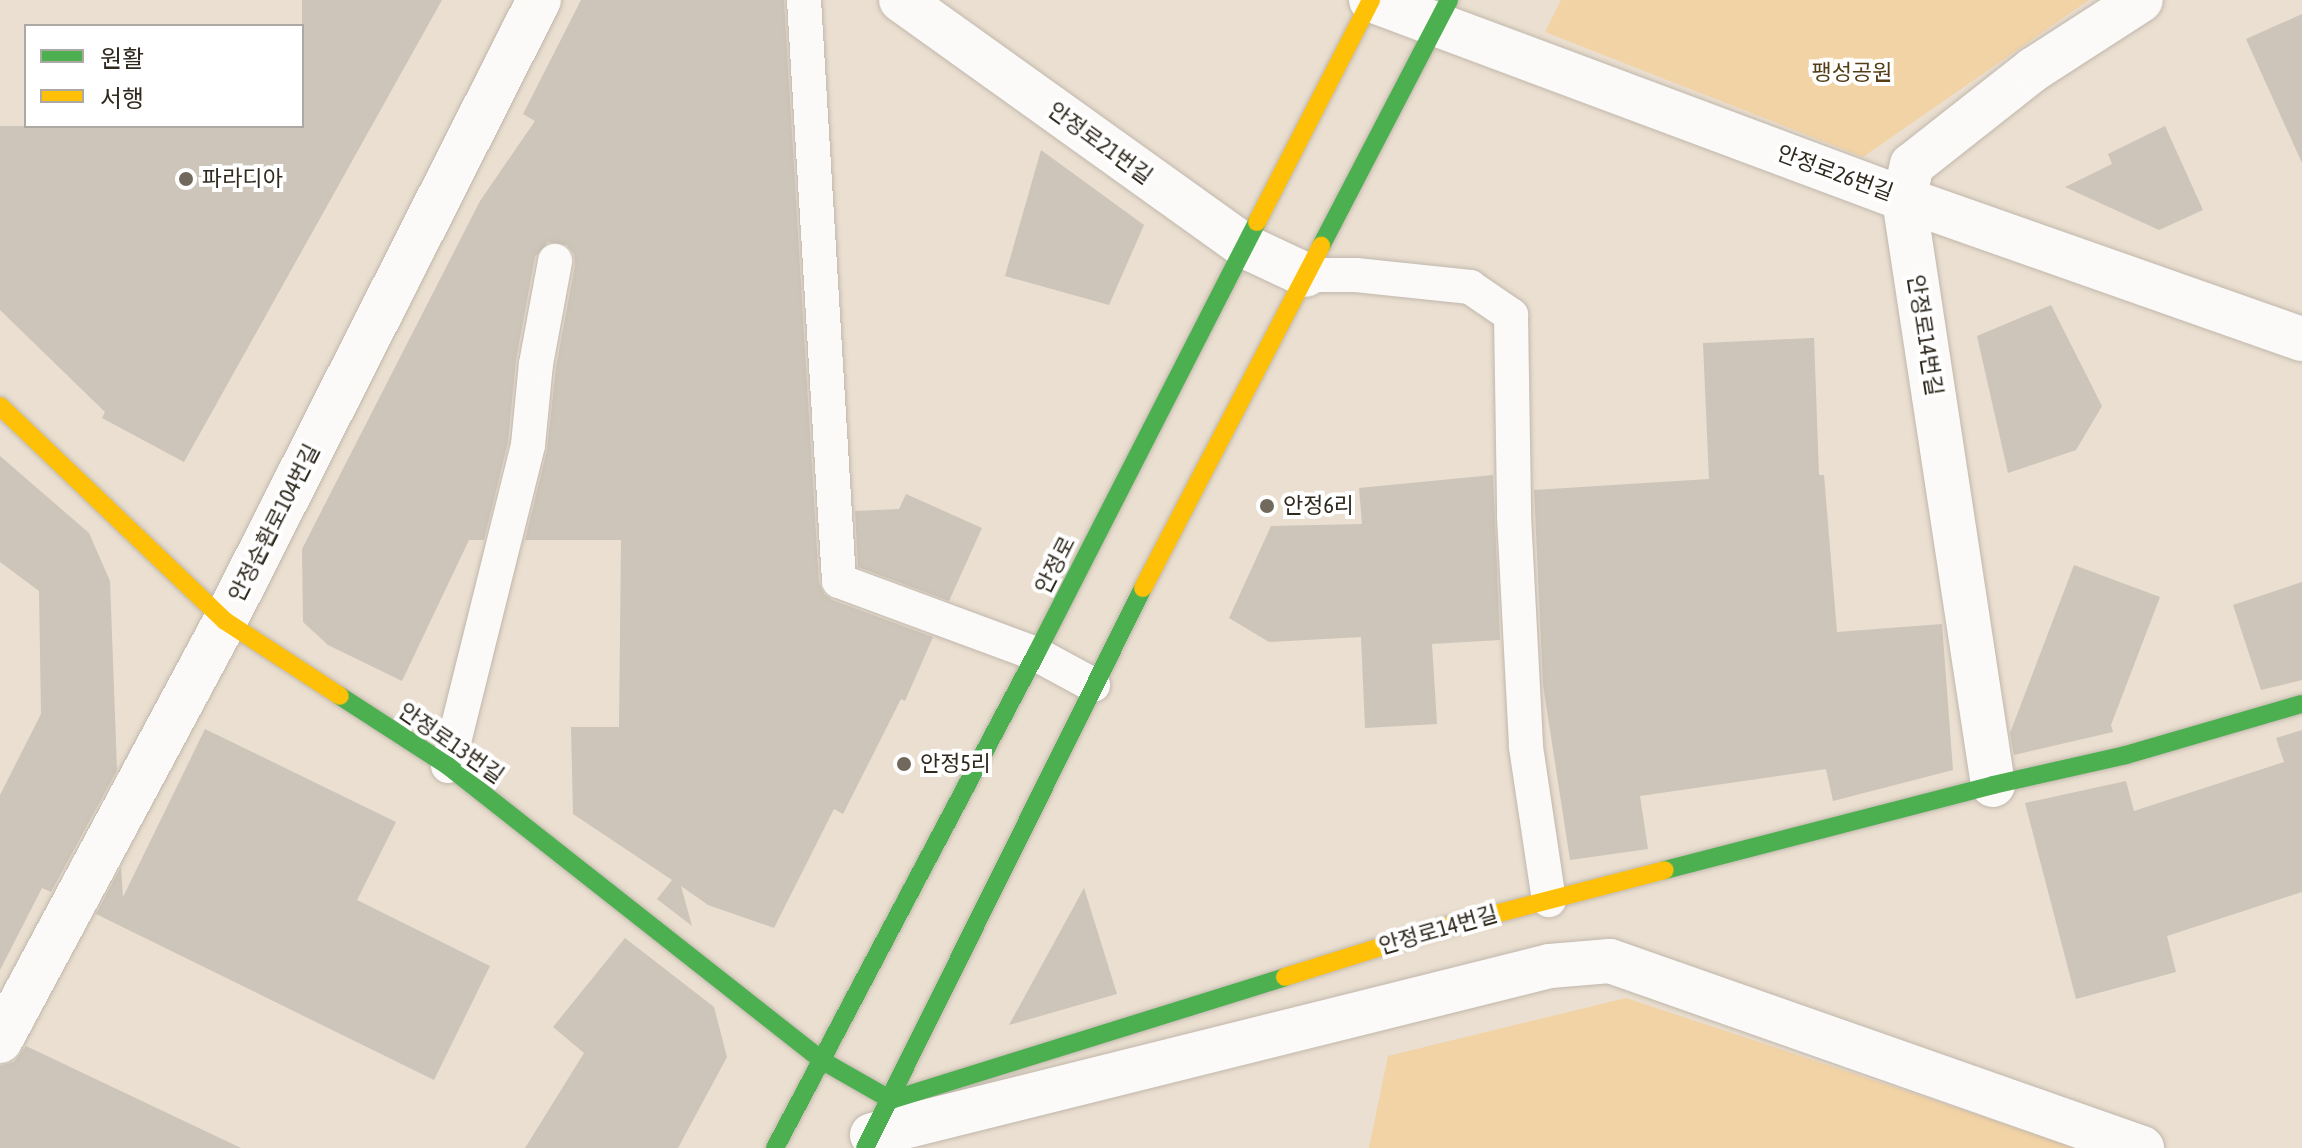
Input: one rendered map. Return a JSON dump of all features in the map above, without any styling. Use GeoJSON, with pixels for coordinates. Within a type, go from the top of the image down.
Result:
{"type":"FeatureCollection","features":[{"type":"Feature","properties":{"kind":"street","name":"안정순환로104번길"},"geometry":{"type":"LineString","coordinates":[[0,1041],[225,621],[539,0]]}},
{"type":"Feature","properties":{"kind":"street","name":"안정로21번길"},"geometry":{"type":"LineString","coordinates":[[901,0],[1244,246],[1306,275]]}},
{"type":"Feature","properties":{"kind":"street","name":"안정로"},"geometry":{"type":"LineString","coordinates":[[775,1148],[1036,654],[1371,0]]}},
{"type":"Feature","properties":{"kind":"street","name":"안정로26번길"},"geometry":{"type":"LineString","coordinates":[[1371,0],[1443,13],[1904,199],[2302,339]]}},
{"type":"Feature","properties":{"kind":"street","name":"안정로14번길"},"geometry":{"type":"LineString","coordinates":[[1993,785],[1904,199],[1912,165],[2034,69],[2141,0]]}},
{"type":"Feature","properties":{"kind":"street"},"geometry":{"type":"LineString","coordinates":[[876,1127],[1093,685],[1443,13]]}},
{"type":"Feature","properties":{"kind":"street","name":"안정로13번길"},"geometry":{"type":"LineString","coordinates":[[0,406],[225,621],[448,766],[821,1060],[876,1127]]}},
{"type":"Feature","properties":{"kind":"street","name":"안정로14번길"},"geometry":{"type":"LineString","coordinates":[[876,1127],[1441,928],[1993,785],[2126,755],[2302,704]]}},
{"type":"Feature","properties":{"kind":"street"},"geometry":{"type":"LineString","coordinates":[[876,1127],[1550,966],[1610,961],[2142,1148]]}},
{"type":"Feature","properties":{"kind":"lane"},"geometry":{"type":"LineString","coordinates":[[804,0],[839,581],[1036,654],[1093,685]]}},
{"type":"Feature","properties":{"kind":"lane"},"geometry":{"type":"LineString","coordinates":[[448,766],[528,445],[536,364],[555,261]]}},
{"type":"Feature","properties":{"kind":"lane"},"geometry":{"type":"LineString","coordinates":[[1306,275],[1356,275],[1470,287],[1511,315],[1514,516],[1526,747],[1549,900]]}},
{"type":"Feature","properties":{"kind":"green space","name":"팽성공원"},"geometry":{"type":"Polygon","coordinates":[[[1561,0],[2089,0],[1863,157],[1545,32],[1561,0]]]}},
{"type":"Feature","properties":{"kind":"green space"},"geometry":{"type":"Polygon","coordinates":[[[1626,998],[2078,1148],[1369,1148],[1388,1056],[1626,998]]]}},
{"type":"Feature","properties":{"kind":"building","name":"파라디아"},"geometry":{"type":"Polygon","coordinates":[[[302,0],[442,0],[184,462],[102,418],[105,412],[0,310],[0,126],[304,128],[302,0]]]}},
{"type":"Feature","properties":{"kind":"building"},"geometry":{"type":"Polygon","coordinates":[[[581,0],[784,0],[819,583],[824,594],[832,600],[933,637],[905,701],[901,699],[843,814],[834,809],[774,928],[708,905],[681,886],[692,926],[657,899],[672,880],[573,814],[571,727],[619,727],[621,540],[525,540],[547,450],[556,367],[575,265],[574,254],[567,245],[548,242],[535,257],[516,360],[508,442],[484,540],[469,540],[402,681],[328,645],[303,622],[302,549],[480,201],[535,121],[523,114],[581,0]]]}},
{"type":"Feature","properties":{"kind":"building"},"geometry":{"type":"Polygon","coordinates":[[[2302,14],[2302,163],[2246,39],[2302,14]]]}},
{"type":"Feature","properties":{"kind":"building"},"geometry":{"type":"Polygon","coordinates":[[[2165,126],[2203,210],[2159,230],[2065,187],[2112,164],[2108,154],[2165,126]]]}},
{"type":"Feature","properties":{"kind":"building"},"geometry":{"type":"Polygon","coordinates":[[[1041,150],[1144,225],[1109,305],[1005,276],[1041,150]]]}},
{"type":"Feature","properties":{"kind":"building"},"geometry":{"type":"Polygon","coordinates":[[[2051,305],[2102,406],[2076,450],[2008,473],[1977,336],[2051,305]]]}},
{"type":"Feature","properties":{"kind":"building"},"geometry":{"type":"Polygon","coordinates":[[[1814,338],[1819,475],[1824,475],[1837,632],[1942,624],[1953,770],[1833,801],[1826,769],[1640,796],[1648,849],[1570,860],[1543,685],[1534,490],[1709,479],[1703,343],[1814,338]]]}},
{"type":"Feature","properties":{"kind":"building"},"geometry":{"type":"Polygon","coordinates":[[[0,456],[89,533],[110,581],[117,770],[51,892],[42,888],[0,970],[0,795],[41,714],[39,591],[0,562],[0,456]]]}},
{"type":"Feature","properties":{"kind":"building"},"geometry":{"type":"Polygon","coordinates":[[[1493,475],[1500,640],[1432,644],[1437,724],[1365,728],[1361,637],[1269,642],[1229,618],[1271,526],[1362,524],[1359,488],[1493,475]]]}},
{"type":"Feature","properties":{"kind":"building"},"geometry":{"type":"Polygon","coordinates":[[[906,494],[982,528],[949,601],[858,567],[855,511],[899,509],[906,494]]]}},
{"type":"Feature","properties":{"kind":"building"},"geometry":{"type":"Polygon","coordinates":[[[2074,565],[2160,597],[2111,725],[2113,732],[2014,755],[2010,733],[2074,565]]]}},
{"type":"Feature","properties":{"kind":"building"},"geometry":{"type":"Polygon","coordinates":[[[2302,582],[2302,680],[2261,690],[2233,605],[2302,582]]]}},
{"type":"Feature","properties":{"kind":"building"},"geometry":{"type":"Polygon","coordinates":[[[205,729],[396,822],[357,900],[490,966],[434,1080],[96,914],[121,867],[123,897],[205,729]]]}},
{"type":"Feature","properties":{"kind":"building"},"geometry":{"type":"Polygon","coordinates":[[[2302,730],[2302,892],[2167,936],[2176,972],[2076,999],[2025,803],[2126,781],[2134,811],[2284,762],[2276,738],[2302,730]]]}},
{"type":"Feature","properties":{"kind":"building"},"geometry":{"type":"Polygon","coordinates":[[[1084,888],[1117,994],[1009,1025],[1084,888]]]}},
{"type":"Feature","properties":{"kind":"building"},"geometry":{"type":"Polygon","coordinates":[[[625,938],[714,1007],[727,1057],[678,1148],[525,1148],[584,1053],[553,1027],[625,938]]]}},
{"type":"Feature","properties":{"kind":"building"},"geometry":{"type":"Polygon","coordinates":[[[26,1046],[241,1148],[0,1148],[0,1066],[14,1062],[26,1046]]]}},
{"type":"Feature","properties":{"kind":"traffic: fast"},"geometry":{"type":"LineString","coordinates":[[1321,246],[1449,0]]}},
{"type":"Feature","properties":{"kind":"traffic: fast"},"geometry":{"type":"LineString","coordinates":[[775,1148],[1036,654],[1257,222]]}},
{"type":"Feature","properties":{"kind":"traffic: fast"},"geometry":{"type":"LineString","coordinates":[[865,1148],[1143,588]]}},
{"type":"Feature","properties":{"kind":"traffic: fast"},"geometry":{"type":"LineString","coordinates":[[340,696],[448,766],[821,1060],[891,1100],[1285,977]]}},
{"type":"Feature","properties":{"kind":"traffic: fast"},"geometry":{"type":"LineString","coordinates":[[1665,870],[1993,785],[2126,755],[2302,704]]}},
{"type":"Feature","properties":{"kind":"traffic: slow"},"geometry":{"type":"LineString","coordinates":[[1257,222],[1371,0]]}},
{"type":"Feature","properties":{"kind":"traffic: slow"},"geometry":{"type":"LineString","coordinates":[[1143,588],[1321,246]]}},
{"type":"Feature","properties":{"kind":"traffic: slow"},"geometry":{"type":"LineString","coordinates":[[0,406],[225,621],[340,696]]}},
{"type":"Feature","properties":{"kind":"traffic: slow"},"geometry":{"type":"LineString","coordinates":[[1285,977],[1441,928],[1665,870]]}},
{"type":"Feature","properties":{"kind":"place","name":"파라디아"},"geometry":{"type":"Point","coordinates":[186,179]}},
{"type":"Feature","properties":{"kind":"place","name":"안정6리"},"geometry":{"type":"Point","coordinates":[1267,506]}},
{"type":"Feature","properties":{"kind":"place","name":"안정5리"},"geometry":{"type":"Point","coordinates":[904,764]}}]}
